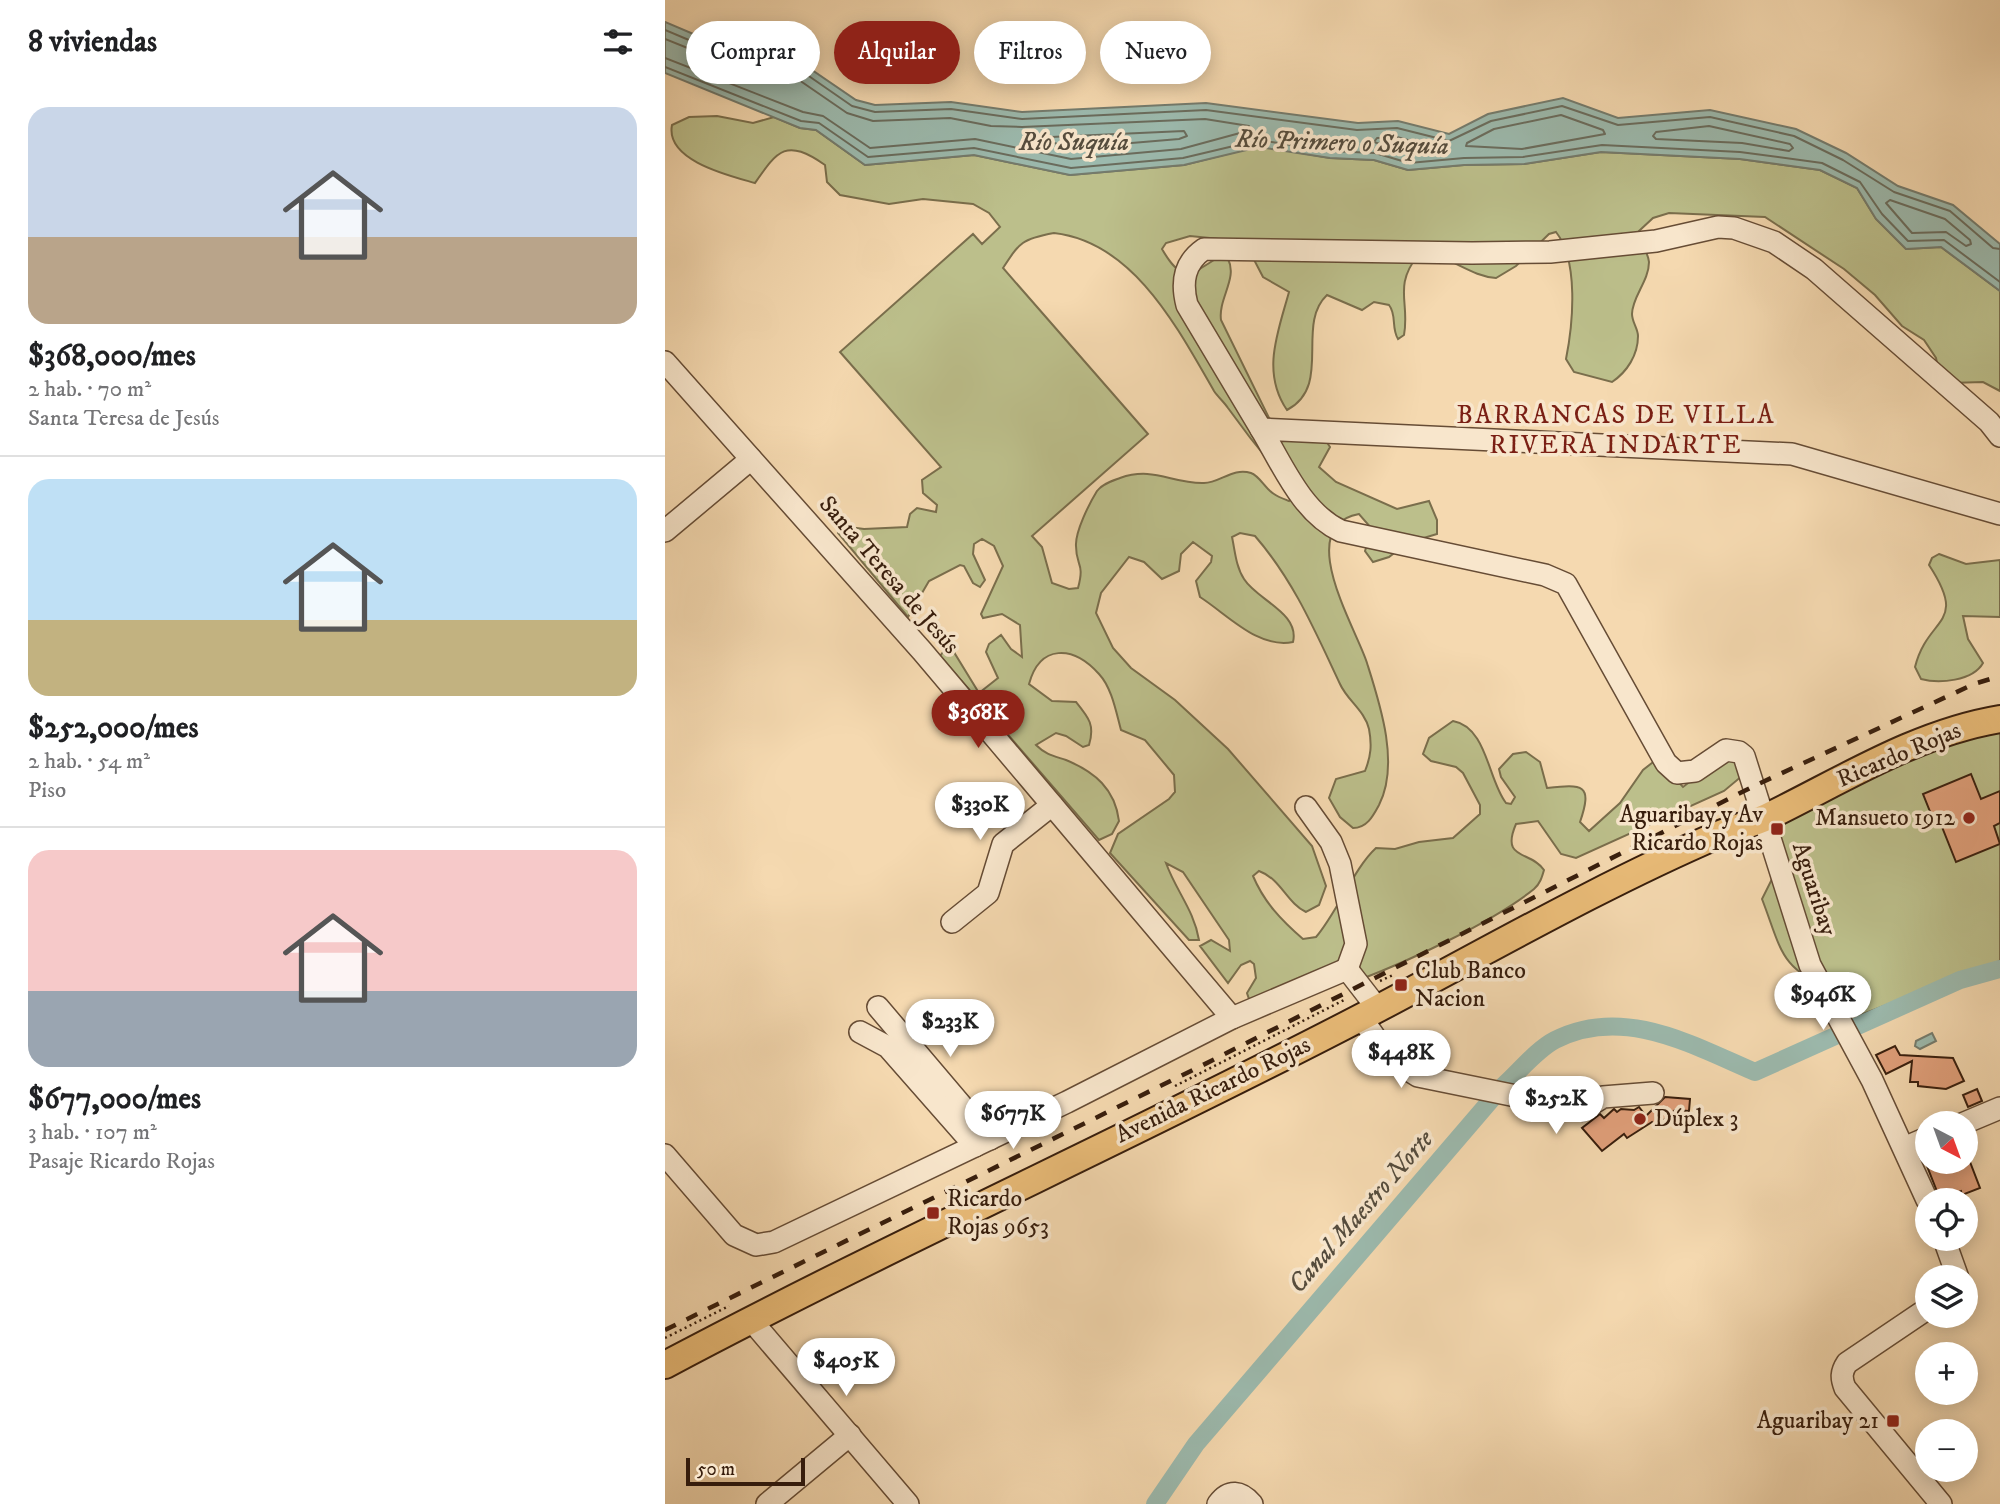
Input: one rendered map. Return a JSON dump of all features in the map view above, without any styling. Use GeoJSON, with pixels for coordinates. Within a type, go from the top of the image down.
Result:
{"type":"FeatureCollection","features":[{"type":"Feature","properties":{"kind":"main road","name":"Ricardo Rojas"},"geometry":{"type":"LineString","coordinates":[[1763,819],[1913,744],[1959,728],[2000,719]]}},
{"type":"Feature","properties":{"kind":"main road","name":"Avenida Ricardo Rojas"},"geometry":{"type":"LineString","coordinates":[[665,1366],[744,1311],[1719,835],[1763,819]]}},
{"type":"Feature","properties":{"kind":"street"},"geometry":{"type":"LineString","coordinates":[[2000,436],[1989,422],[1793,254],[1754,234],[1718,228],[1656,242],[1551,252],[1203,249],[1186,266],[1183,289],[1187,305],[1261,429],[1792,454],[2000,514]]}},
{"type":"Feature","properties":{"kind":"street","name":"Santa Teresa de Jesús"},"geometry":{"type":"LineString","coordinates":[[665,362],[922,650],[1232,1018]]}},
{"type":"Feature","properties":{"kind":"street","name":"Aguaribay"},"geometry":{"type":"LineString","coordinates":[[1261,429],[1307,503],[1328,525],[1341,531],[1545,575],[1566,584],[1665,763],[1677,773],[1688,774],[1726,750],[1739,752],[1748,763],[1763,819],[1811,965],[1872,1080],[1922,1188]]}},
{"type":"Feature","properties":{"kind":"street"},"geometry":{"type":"LineString","coordinates":[[665,531],[751,459]]}},
{"type":"Feature","properties":{"kind":"street"},"geometry":{"type":"LineString","coordinates":[[952,922],[988,893],[1003,845],[1052,805]]}},
{"type":"Feature","properties":{"kind":"street"},"geometry":{"type":"LineString","coordinates":[[665,1155],[734,1234],[756,1245],[774,1242],[982,1143],[1232,1018],[1347,969],[1356,944],[1340,864],[1331,842],[1306,807]]}},
{"type":"Feature","properties":{"kind":"street"},"geometry":{"type":"LineString","coordinates":[[1347,969],[1368,1005],[1383,1049],[1418,1076],[1551,1104],[1556,1113],[1564,1116],[1574,1115],[1603,1097],[1653,1093]]}},
{"type":"Feature","properties":{"kind":"street"},"geometry":{"type":"LineString","coordinates":[[878,1007],[982,1143]]}},
{"type":"Feature","properties":{"kind":"street"},"geometry":{"type":"LineString","coordinates":[[860,1032],[879,1041],[896,1055],[982,1143]]}},
{"type":"Feature","properties":{"kind":"street"},"geometry":{"type":"LineString","coordinates":[[1978,1117],[2000,1108]]}},
{"type":"Feature","properties":{"kind":"street"},"geometry":{"type":"LineString","coordinates":[[1904,1148],[1915,1144]]}},
{"type":"Feature","properties":{"kind":"street"},"geometry":{"type":"LineString","coordinates":[[744,1311],[908,1504]]}},
{"type":"Feature","properties":{"kind":"street"},"geometry":{"type":"LineString","coordinates":[[1915,1317],[1847,1363],[1842,1371],[1842,1379],[1845,1388],[1941,1504]]}},
{"type":"Feature","properties":{"kind":"street"},"geometry":{"type":"LineString","coordinates":[[767,1504],[850,1435]]}},
{"type":"Feature","properties":{"kind":"street"},"geometry":{"type":"LineString","coordinates":[[1218,1504],[1228,1494],[1249,1500]]}},
{"type":"Feature","properties":{"kind":"path"},"geometry":{"type":"LineString","coordinates":[[1172,1088],[1368,1005],[1399,972]]}},
{"type":"Feature","properties":{"kind":"path"},"geometry":{"type":"LineString","coordinates":[[665,1338],[744,1311]]}},
{"type":"Feature","properties":{"kind":"green space"},"geometry":{"type":"Polygon","coordinates":[[[717,116],[753,123],[774,117],[800,128],[816,130],[865,165],[974,155],[1070,175],[1184,165],[1259,146],[1330,158],[1374,160],[1408,170],[1464,165],[1524,164],[1601,152],[1740,159],[1820,170],[1857,188],[1876,219],[1906,249],[1941,247],[2000,291],[2000,391],[1983,382],[1950,383],[1939,372],[1936,358],[1924,340],[1902,326],[1875,295],[1844,269],[1765,217],[1669,213],[1653,218],[1639,231],[1649,262],[1633,308],[1632,317],[1638,333],[1636,350],[1631,362],[1612,382],[1574,372],[1566,359],[1571,328],[1571,276],[1563,244],[1556,232],[1549,234],[1516,266],[1496,278],[1476,273],[1438,257],[1418,255],[1406,276],[1404,335],[1398,339],[1389,305],[1374,302],[1362,310],[1327,295],[1318,308],[1314,322],[1308,386],[1301,399],[1287,410],[1279,396],[1273,367],[1277,337],[1289,292],[1263,277],[1250,252],[1230,240],[1190,236],[1166,243],[1162,249],[1181,272],[1188,273],[1202,268],[1220,256],[1228,259],[1231,274],[1222,304],[1221,320],[1273,426],[1326,441],[1330,447],[1319,467],[1336,482],[1397,509],[1429,501],[1437,520],[1437,534],[1407,543],[1389,557],[1373,562],[1365,551],[1372,529],[1359,514],[1340,522],[1331,538],[1329,558],[1334,581],[1367,663],[1382,715],[1388,753],[1385,789],[1379,805],[1369,821],[1358,827],[1353,828],[1340,817],[1329,798],[1336,779],[1365,771],[1371,745],[1367,723],[1343,690],[1292,589],[1255,536],[1240,533],[1232,537],[1239,569],[1250,587],[1290,623],[1293,642],[1280,643],[1256,636],[1200,597],[1196,581],[1211,562],[1212,556],[1193,542],[1181,554],[1179,571],[1162,579],[1144,562],[1129,557],[1101,593],[1096,613],[1113,648],[1131,668],[1175,700],[1228,749],[1312,846],[1326,886],[1319,905],[1306,912],[1267,875],[1259,871],[1253,876],[1280,918],[1295,932],[1303,939],[1316,937],[1360,867],[1376,848],[1395,849],[1419,842],[1453,838],[1480,814],[1480,805],[1463,773],[1456,767],[1431,761],[1423,754],[1429,738],[1453,721],[1464,725],[1473,733],[1506,803],[1511,804],[1515,797],[1501,777],[1499,769],[1513,754],[1526,752],[1540,762],[1547,788],[1569,786],[1582,789],[1585,800],[1580,822],[1589,831],[1620,803],[1643,770],[1657,759],[1683,787],[1713,764],[1737,755],[1742,776],[1724,791],[1576,858],[1561,854],[1538,821],[1516,824],[1512,836],[1514,850],[1544,870],[1536,887],[1517,902],[1450,940],[1359,980],[1344,965],[1250,1002],[1247,993],[1256,978],[1254,964],[1250,961],[1241,965],[1228,983],[1200,946],[1211,940],[1230,951],[1229,940],[1183,872],[1166,863],[1193,919],[1199,940],[1189,940],[1110,853],[1118,834],[1175,792],[1174,775],[1145,740],[1121,730],[1110,693],[1099,674],[1079,658],[1058,653],[1041,661],[1029,684],[1052,701],[1076,702],[1090,722],[1089,745],[1083,747],[1056,733],[1036,745],[1047,753],[1086,770],[1108,791],[1119,821],[1112,834],[1099,840],[940,656],[948,646],[952,649],[979,693],[998,678],[986,652],[989,644],[1001,635],[1011,649],[1022,657],[1020,625],[1002,614],[983,618],[981,614],[1003,566],[994,546],[982,539],[974,544],[973,554],[985,580],[980,587],[973,583],[964,566],[960,565],[929,581],[908,617],[838,533],[842,526],[864,529],[907,527],[910,514],[917,508],[936,512],[937,505],[923,493],[922,480],[941,467],[840,352],[973,234],[982,244],[1000,227],[989,213],[973,204],[923,199],[889,204],[840,195],[827,182],[825,165],[792,150],[770,162],[755,183],[716,171],[689,157],[673,138],[672,125],[689,117],[717,116]],[[1054,233],[1035,237],[1018,247],[1003,268],[1148,434],[1032,536],[1042,547],[1052,583],[1069,589],[1078,588],[1080,580],[1076,540],[1087,510],[1102,486],[1120,478],[1143,474],[1204,483],[1244,472],[1254,475],[1279,497],[1289,501],[1294,495],[1291,487],[1214,391],[1185,341],[1151,292],[1108,253],[1082,240],[1054,233]]]}},
{"type":"Feature","properties":{"kind":"green space"},"geometry":{"type":"Polygon","coordinates":[[[1939,554],[1966,564],[2000,560],[2000,617],[1963,616],[1968,639],[1983,663],[1972,674],[1955,680],[1937,681],[1921,679],[1915,667],[1921,650],[1946,610],[1946,599],[1929,565],[1932,558],[1939,554]]]}},
{"type":"Feature","properties":{"kind":"green space"},"geometry":{"type":"Polygon","coordinates":[[[2000,730],[2000,961],[1858,1016],[1840,989],[1834,991],[1802,974],[1792,965],[1779,945],[1762,899],[1784,855],[1773,822],[1911,754],[2000,730]]]}},
{"type":"Feature","properties":{"kind":"water","name":"Río Suquía"},"geometry":{"type":"Polygon","coordinates":[[[665,22],[686,31],[686,82],[665,73],[665,22]]]}},
{"type":"Feature","properties":{"kind":"water","name":"Río Suquía"},"geometry":{"type":"Polygon","coordinates":[[[820,76],[856,100],[875,105],[951,102],[1022,112],[1206,103],[1358,123],[1398,121],[1449,134],[1488,114],[1563,98],[1618,118],[1710,110],[1796,129],[1846,153],[1898,186],[1953,205],[2000,244],[2000,291],[1941,247],[1906,249],[1876,219],[1857,188],[1820,170],[1740,159],[1601,152],[1524,164],[1464,165],[1408,170],[1374,160],[1330,158],[1259,147],[1184,165],[1070,175],[974,155],[865,165],[816,130],[800,128],[692,84],[820,84],[820,76]]]}},
{"type":"Feature","properties":{"kind":"water"},"geometry":{"type":"Polygon","coordinates":[[[1932,1033],[1936,1041],[1920,1049],[1915,1046],[1916,1041],[1932,1033]]]}},
{"type":"Feature","properties":{"kind":"building","name":"Mansueto 1912"},"geometry":{"type":"Polygon","coordinates":[[[1971,774],[1981,799],[2000,791],[2000,823],[1994,826],[2000,844],[1956,862],[1938,817],[1933,819],[1923,794],[1971,774]]]}},
{"type":"Feature","properties":{"kind":"building"},"geometry":{"type":"Polygon","coordinates":[[[1895,1046],[1900,1055],[1953,1058],[1964,1081],[1946,1089],[1918,1086],[1918,1082],[1910,1082],[1912,1061],[1886,1074],[1876,1055],[1895,1046]]]}},
{"type":"Feature","properties":{"kind":"building"},"geometry":{"type":"Polygon","coordinates":[[[1977,1089],[1982,1101],[1968,1107],[1963,1095],[1977,1089]]]}},
{"type":"Feature","properties":{"kind":"building"},"geometry":{"type":"Polygon","coordinates":[[[1665,1097],[1690,1099],[1689,1111],[1675,1110],[1656,1127],[1652,1122],[1627,1138],[1624,1134],[1602,1151],[1582,1128],[1600,1114],[1604,1118],[1614,1109],[1617,1112],[1639,1107],[1646,1116],[1665,1097]]]}},
{"type":"Feature","properties":{"kind":"building"},"geometry":{"type":"Polygon","coordinates":[[[1930,1174],[1975,1174],[1980,1188],[1978,1189],[1936,1188],[1930,1174]]]}},
{"type":"Feature","properties":{"kind":"waterway","name":"Canal Maestro Norte"},"geometry":{"type":"LineString","coordinates":[[1155,1504],[1196,1444],[1503,1086],[1548,1044],[1581,1030],[1606,1026],[1632,1028],[1682,1041],[1755,1072],[1960,980],[2000,969]]}},
{"type":"Feature","properties":{"kind":"railway"},"geometry":{"type":"LineString","coordinates":[[665,1330],[1203,1065],[1754,786],[1974,684],[2000,676]]}},
{"type":"Feature","properties":{"kind":"place","name":"Mansueto 1912"},"geometry":{"type":"Point","coordinates":[1969,818]}},
{"type":"Feature","properties":{"kind":"place","name":"Aguaribay y Av Ricardo Rojas"},"geometry":{"type":"Point","coordinates":[1777,829]}},
{"type":"Feature","properties":{"kind":"place","name":"Club Banco Nacion"},"geometry":{"type":"Point","coordinates":[1401,985]}},
{"type":"Feature","properties":{"kind":"place","name":"Dúplex 3"},"geometry":{"type":"Point","coordinates":[1640,1119]}},
{"type":"Feature","properties":{"kind":"place","name":"Ricardo Rojas 9653"},"geometry":{"type":"Point","coordinates":[933,1213]}},
{"type":"Feature","properties":{"kind":"place","name":"Aguaribay 21"},"geometry":{"type":"Point","coordinates":[1893,1421]}},
{"type":"Feature","properties":{"kind":"district","name":"BARRANCAS DE VILLA RIVERA INDARTE"},"geometry":{"type":"Point","coordinates":[1616,430]}},
{"type":"Feature","properties":{"kind":"water label","name":"Río Primero o Suquía"},"geometry":{"type":"Point","coordinates":[1342,143]}}]}
